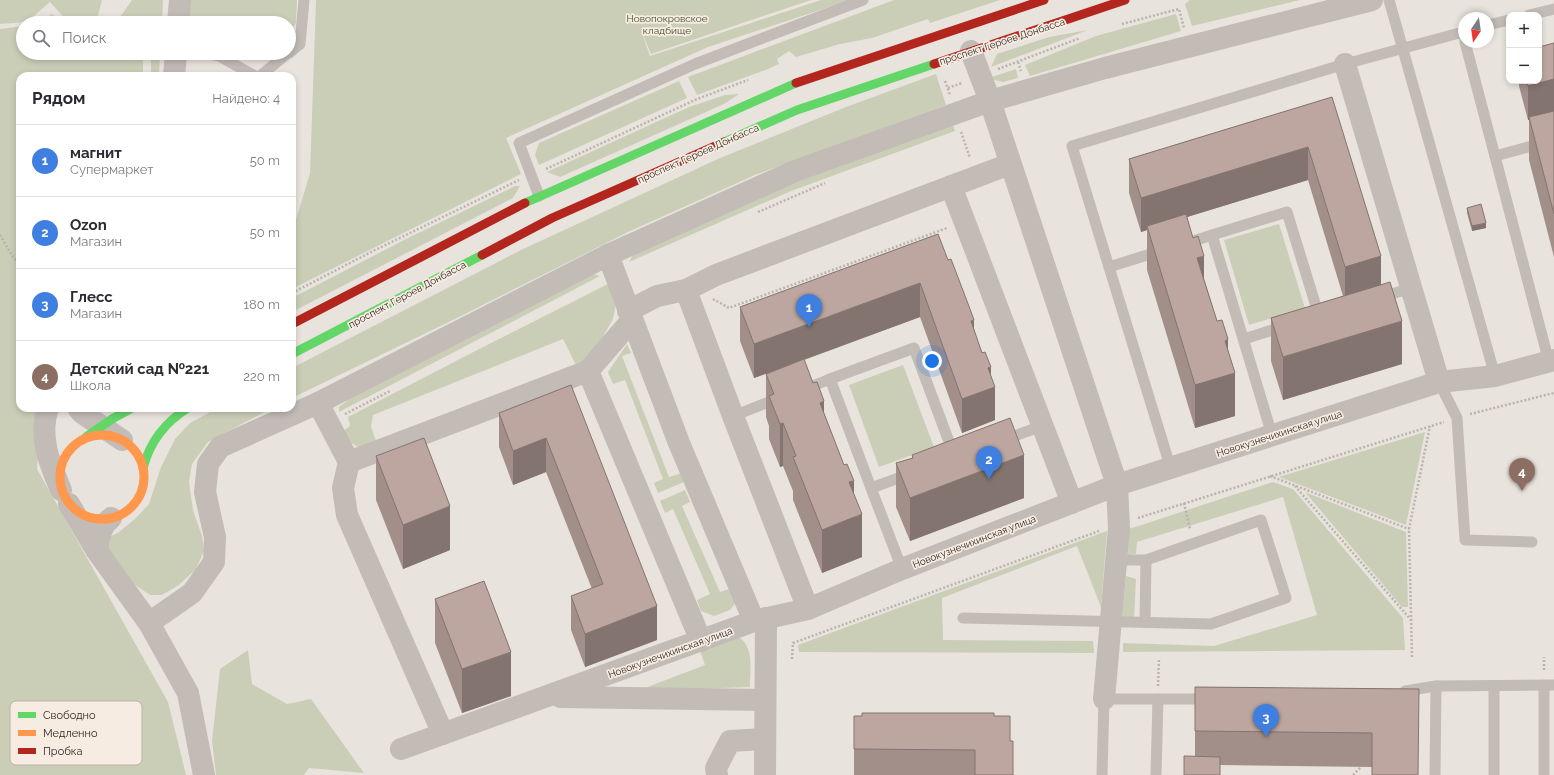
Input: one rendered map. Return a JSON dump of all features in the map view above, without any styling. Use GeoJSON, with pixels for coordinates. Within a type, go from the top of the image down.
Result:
{"type":"FeatureCollection","features":[{"type":"Feature","properties":{"kind":"street"},"geometry":{"type":"LineString","coordinates":[[179,16],[180,0]]}},
{"type":"Feature","properties":{"kind":"street"},"geometry":{"type":"LineString","coordinates":[[296,322],[539,196],[799,81],[1044,0]]}},
{"type":"Feature","properties":{"kind":"street","name":"проспект Героев Донбасса"},"geometry":{"type":"LineString","coordinates":[[296,352],[552,218],[797,110],[1124,0]]}},
{"type":"Feature","properties":{"kind":"street"},"geometry":{"type":"LineString","coordinates":[[149,623],[192,593],[214,562],[215,537],[205,492],[208,464],[220,447],[318,403],[608,255],[795,170],[990,101],[1105,68],[1372,0]]}},
{"type":"Feature","properties":{"kind":"street"},"geometry":{"type":"LineString","coordinates":[[971,51],[990,101],[1117,485],[1118,524],[1116,560],[1104,699]]}},
{"type":"Feature","properties":{"kind":"street"},"geometry":{"type":"LineString","coordinates":[[174,72],[175,60]]}},
{"type":"Feature","properties":{"kind":"street"},"geometry":{"type":"LineString","coordinates":[[1345,64],[1439,382]]}},
{"type":"Feature","properties":{"kind":"street"},"geometry":{"type":"LineString","coordinates":[[349,462],[588,371],[630,316],[657,296],[689,288],[716,275],[1010,164]]}},
{"type":"Feature","properties":{"kind":"street"},"geometry":{"type":"LineString","coordinates":[[950,186],[1072,503]]}},
{"type":"Feature","properties":{"kind":"street"},"geometry":{"type":"LineString","coordinates":[[608,255],[682,450],[760,620],[765,700],[765,775]]}},
{"type":"Feature","properties":{"kind":"street"},"geometry":{"type":"LineString","coordinates":[[689,288],[733,416],[808,609]]}},
{"type":"Feature","properties":{"kind":"street","name":"Новокузнечихинская улица"},"geometry":{"type":"LineString","coordinates":[[401,749],[760,620],[808,609],[902,569],[1117,485],[1171,469],[1439,382],[1495,376],[1551,361]]}},
{"type":"Feature","properties":{"kind":"street"},"geometry":{"type":"LineString","coordinates":[[588,371],[701,641]]}},
{"type":"Feature","properties":{"kind":"street"},"geometry":{"type":"LineString","coordinates":[[318,403],[349,462],[343,488],[347,515],[443,734]]}},
{"type":"Feature","properties":{"kind":"street"},"geometry":{"type":"LineString","coordinates":[[47,412],[44,429],[44,444],[50,463],[65,497],[97,551],[149,623],[188,693],[204,775]]}},
{"type":"Feature","properties":{"kind":"street"},"geometry":{"type":"LineString","coordinates":[[82,412],[134,450],[139,456],[143,468]]}},
{"type":"Feature","properties":{"kind":"street"},"geometry":{"type":"LineString","coordinates":[[112,518],[96,519],[74,510],[65,497],[59,475],[63,460],[71,447],[125,412]]}},
{"type":"Feature","properties":{"kind":"street"},"geometry":{"type":"LineString","coordinates":[[97,551],[100,531],[106,522],[126,512],[137,501],[143,486],[145,455],[164,426],[181,412]]}},
{"type":"Feature","properties":{"kind":"street"},"geometry":{"type":"LineString","coordinates":[[84,438],[107,435],[122,440]]}},
{"type":"Feature","properties":{"kind":"street"},"geometry":{"type":"LineString","coordinates":[[548,696],[765,700]]}},
{"type":"Feature","properties":{"kind":"street"},"geometry":{"type":"LineString","coordinates":[[716,775],[716,768],[730,741],[765,739]]}},
{"type":"Feature","properties":{"kind":"lane"},"geometry":{"type":"LineString","coordinates":[[296,47],[300,44],[304,0]]}},
{"type":"Feature","properties":{"kind":"lane"},"geometry":{"type":"LineString","coordinates":[[539,196],[519,143],[695,64],[862,0]]}},
{"type":"Feature","properties":{"kind":"lane"},"geometry":{"type":"LineString","coordinates":[[1389,0],[1495,376]]}},
{"type":"Feature","properties":{"kind":"lane"},"geometry":{"type":"LineString","coordinates":[[1542,12],[1554,9]]}},
{"type":"Feature","properties":{"kind":"lane"},"geometry":{"type":"LineString","coordinates":[[1494,24],[1506,21]]}},
{"type":"Feature","properties":{"kind":"lane"},"geometry":{"type":"LineString","coordinates":[[1171,469],[1072,146],[1345,64],[1403,49],[1458,37]]}},
{"type":"Feature","properties":{"kind":"lane"},"geometry":{"type":"LineString","coordinates":[[1467,48],[1551,361]]}},
{"type":"Feature","properties":{"kind":"lane"},"geometry":{"type":"LineString","coordinates":[[226,60],[248,72]]}},
{"type":"Feature","properties":{"kind":"lane"},"geometry":{"type":"LineString","coordinates":[[265,72],[280,60]]}},
{"type":"Feature","properties":{"kind":"lane"},"geometry":{"type":"LineString","coordinates":[[1495,156],[1554,140]]}},
{"type":"Feature","properties":{"kind":"lane"},"geometry":{"type":"LineString","coordinates":[[1109,267],[1287,212],[1323,315],[1244,339]]}},
{"type":"Feature","properties":{"kind":"lane"},"geometry":{"type":"LineString","coordinates":[[1212,236],[1272,435]]}},
{"type":"Feature","properties":{"kind":"lane"},"geometry":{"type":"LineString","coordinates":[[1369,301],[1412,288]]}},
{"type":"Feature","properties":{"kind":"lane"},"geometry":{"type":"LineString","coordinates":[[733,416],[914,348],[955,457]]}},
{"type":"Feature","properties":{"kind":"lane"},"geometry":{"type":"LineString","coordinates":[[830,379],[902,569]]}},
{"type":"Feature","properties":{"kind":"lane"},"geometry":{"type":"LineString","coordinates":[[1439,382],[1457,418],[1465,540],[1532,542]]}},
{"type":"Feature","properties":{"kind":"lane"},"geometry":{"type":"LineString","coordinates":[[991,444],[1042,426]]}},
{"type":"Feature","properties":{"kind":"lane"},"geometry":{"type":"LineString","coordinates":[[871,488],[920,470]]}},
{"type":"Feature","properties":{"kind":"lane"},"geometry":{"type":"LineString","coordinates":[[963,618],[1111,620],[1211,624],[1286,598],[1262,520],[1146,560],[1116,560]]}},
{"type":"Feature","properties":{"kind":"lane"},"geometry":{"type":"LineString","coordinates":[[1145,622],[1146,560]]}},
{"type":"Feature","properties":{"kind":"lane"},"geometry":{"type":"LineString","coordinates":[[1391,694],[1436,686],[1549,685],[1544,775]]}},
{"type":"Feature","properties":{"kind":"lane"},"geometry":{"type":"LineString","coordinates":[[1435,775],[1436,686]]}},
{"type":"Feature","properties":{"kind":"lane"},"geometry":{"type":"LineString","coordinates":[[1494,686],[1494,775]]}},
{"type":"Feature","properties":{"kind":"lane"},"geometry":{"type":"LineString","coordinates":[[1102,775],[1104,699],[1220,699]]}},
{"type":"Feature","properties":{"kind":"lane"},"geometry":{"type":"LineString","coordinates":[[1156,775],[1158,699]]}},
{"type":"Feature","properties":{"kind":"path"},"geometry":{"type":"LineString","coordinates":[[954,136],[968,131]]}},
{"type":"Feature","properties":{"kind":"path"},"geometry":{"type":"LineString","coordinates":[[962,134],[976,177]]}},
{"type":"Feature","properties":{"kind":"path"},"geometry":{"type":"LineString","coordinates":[[751,214],[830,181]]}},
{"type":"Feature","properties":{"kind":"path"},"geometry":{"type":"LineString","coordinates":[[689,288],[729,308],[964,221]]}},
{"type":"Feature","properties":{"kind":"path"},"geometry":{"type":"LineString","coordinates":[[0,235],[16,260]]}},
{"type":"Feature","properties":{"kind":"path"},"geometry":{"type":"LineString","coordinates":[[792,659],[793,643],[1118,524],[1430,426],[1554,393]]}},
{"type":"Feature","properties":{"kind":"path"},"geometry":{"type":"LineString","coordinates":[[1412,657],[1409,529],[1430,426]]}},
{"type":"Feature","properties":{"kind":"path"},"geometry":{"type":"LineString","coordinates":[[1270,476],[1409,529]]}},
{"type":"Feature","properties":{"kind":"path"},"geometry":{"type":"LineString","coordinates":[[1295,486],[1411,621]]}},
{"type":"Feature","properties":{"kind":"path"},"geometry":{"type":"LineString","coordinates":[[1184,503],[1194,543]]}},
{"type":"Feature","properties":{"kind":"path"},"geometry":{"type":"LineString","coordinates":[[1158,658],[1158,699]]}},
{"type":"Feature","properties":{"kind":"path"},"geometry":{"type":"LineString","coordinates":[[1353,775],[1361,767]]}},
{"type":"Feature","properties":{"kind":"green space"},"geometry":{"type":"Polygon","coordinates":[[[0,0],[102,0],[98,16],[63,16],[50,2],[34,16],[16,16],[16,23],[0,24],[0,0]]]}},
{"type":"Feature","properties":{"kind":"green space"},"geometry":{"type":"Polygon","coordinates":[[[132,0],[163,0],[162,16],[121,16],[132,0]]]}},
{"type":"Feature","properties":{"kind":"green space"},"geometry":{"type":"Polygon","coordinates":[[[186,0],[297,0],[296,23],[296,16],[185,16],[186,0]]]}},
{"type":"Feature","properties":{"kind":"green space","name":"Новопокровское кладбище"},"geometry":{"type":"Polygon","coordinates":[[[316,0],[811,0],[651,54],[641,30],[650,56],[821,0],[850,0],[708,47],[506,138],[521,174],[296,287],[296,220],[310,173],[316,0]]]}},
{"type":"Feature","properties":{"kind":"green space"},"geometry":{"type":"Polygon","coordinates":[[[894,0],[1000,0],[930,23],[928,19],[872,38],[840,44],[796,57],[789,51],[777,59],[779,64],[697,95],[688,77],[894,0]]]}},
{"type":"Feature","properties":{"kind":"green space"},"geometry":{"type":"Polygon","coordinates":[[[1190,0],[1300,0],[1192,26],[1185,4],[1190,0]]]}},
{"type":"Feature","properties":{"kind":"green space"},"geometry":{"type":"Polygon","coordinates":[[[1176,14],[1181,31],[1030,76],[1025,65],[1096,36],[1176,14]]]}},
{"type":"Feature","properties":{"kind":"green space"},"geometry":{"type":"Polygon","coordinates":[[[16,27],[16,60],[143,61],[143,72],[16,72],[16,412],[42,412],[37,469],[168,702],[186,775],[0,775],[0,29],[16,27]]]}},
{"type":"Feature","properties":{"kind":"green space"},"geometry":{"type":"Polygon","coordinates":[[[1088,30],[991,67],[997,54],[1049,37],[1088,30]]]}},
{"type":"Feature","properties":{"kind":"green space"},"geometry":{"type":"Polygon","coordinates":[[[151,60],[160,60],[159,72],[151,72],[151,60]]]}},
{"type":"Feature","properties":{"kind":"green space"},"geometry":{"type":"Polygon","coordinates":[[[1016,69],[1018,78],[1003,82],[994,80],[992,77],[1016,69]]]}},
{"type":"Feature","properties":{"kind":"green space"},"geometry":{"type":"Polygon","coordinates":[[[936,74],[946,105],[755,175],[628,232],[455,319],[296,396],[296,366],[521,250],[720,158],[846,107],[936,74]]]}},
{"type":"Feature","properties":{"kind":"green space"},"geometry":{"type":"Polygon","coordinates":[[[679,81],[687,98],[539,165],[535,155],[539,143],[679,81]]]}},
{"type":"Feature","properties":{"kind":"green space"},"geometry":{"type":"Polygon","coordinates":[[[739,94],[724,104],[560,177],[547,172],[689,107],[725,95],[739,94]]]}},
{"type":"Feature","properties":{"kind":"green space"},"geometry":{"type":"Polygon","coordinates":[[[952,122],[955,131],[791,191],[629,262],[634,253],[787,185],[952,122]]]}},
{"type":"Feature","properties":{"kind":"green space"},"geometry":{"type":"Polygon","coordinates":[[[515,186],[520,186],[513,198],[296,310],[296,296],[406,239],[515,186]]]}},
{"type":"Feature","properties":{"kind":"green space"},"geometry":{"type":"Polygon","coordinates":[[[1279,224],[1305,308],[1249,325],[1224,240],[1279,224]]]}},
{"type":"Feature","properties":{"kind":"green space"},"geometry":{"type":"Polygon","coordinates":[[[589,273],[600,276],[339,412],[339,407],[356,394],[589,273]]]}},
{"type":"Feature","properties":{"kind":"green space"},"geometry":{"type":"Polygon","coordinates":[[[608,284],[617,299],[613,319],[590,359],[576,365],[563,339],[373,415],[371,427],[377,443],[359,448],[350,442],[343,431],[350,426],[348,417],[608,284]]]}},
{"type":"Feature","properties":{"kind":"green space"},"geometry":{"type":"Polygon","coordinates":[[[627,344],[631,353],[622,356],[669,477],[681,473],[684,482],[658,493],[654,483],[663,479],[625,380],[613,384],[608,372],[627,344]]]}},
{"type":"Feature","properties":{"kind":"green space"},"geometry":{"type":"Polygon","coordinates":[[[903,365],[934,447],[879,467],[849,385],[903,365]]]}},
{"type":"Feature","properties":{"kind":"green space"},"geometry":{"type":"Polygon","coordinates":[[[211,412],[264,412],[208,442],[192,464],[189,482],[193,510],[202,536],[204,551],[196,569],[179,585],[162,595],[150,595],[134,584],[108,550],[109,537],[119,532],[135,519],[149,504],[161,467],[175,439],[190,423],[211,412]]]}},
{"type":"Feature","properties":{"kind":"green space"},"geometry":{"type":"Polygon","coordinates":[[[1425,432],[1406,525],[1279,477],[1425,432]]]}},
{"type":"Feature","properties":{"kind":"green space"},"geometry":{"type":"Polygon","coordinates":[[[1273,482],[1293,489],[1403,618],[1405,650],[1123,652],[1123,643],[1214,646],[1317,615],[1283,497],[1137,542],[1136,554],[1128,555],[1129,529],[1273,482]]]}},
{"type":"Feature","properties":{"kind":"green space"},"geometry":{"type":"Polygon","coordinates":[[[685,490],[690,502],[682,506],[720,592],[732,588],[737,601],[730,610],[714,616],[701,611],[697,600],[710,594],[673,509],[665,513],[660,501],[685,490]]]}},
{"type":"Feature","properties":{"kind":"green space"},"geometry":{"type":"Polygon","coordinates":[[[1305,492],[1406,532],[1408,607],[1402,607],[1305,492]]]}},
{"type":"Feature","properties":{"kind":"green space"},"geometry":{"type":"Polygon","coordinates":[[[1107,531],[1101,607],[1077,546],[942,598],[943,640],[1093,641],[1094,653],[799,652],[798,645],[1107,531]]]}},
{"type":"Feature","properties":{"kind":"green space"},"geometry":{"type":"Polygon","coordinates":[[[1126,576],[1136,579],[1134,619],[1122,619],[1126,576]]]}},
{"type":"Feature","properties":{"kind":"green space"},"geometry":{"type":"Polygon","coordinates":[[[736,635],[742,640],[749,651],[751,665],[750,687],[637,691],[705,665],[700,651],[736,635]]]}},
{"type":"Feature","properties":{"kind":"green space"},"geometry":{"type":"Polygon","coordinates":[[[248,650],[252,684],[287,704],[311,699],[364,773],[309,768],[304,775],[216,775],[212,741],[220,669],[248,650]]]}},
{"type":"Feature","properties":{"kind":"building"},"geometry":{"type":"Polygon","coordinates":[[[1554,43],[1554,79],[1542,82],[1542,48],[1542,46],[1554,43]]]}},
{"type":"Feature","properties":{"kind":"building"},"geometry":{"type":"Polygon","coordinates":[[[1332,97],[1381,256],[1345,267],[1308,147],[1141,198],[1129,159],[1332,97]]]}},
{"type":"Feature","properties":{"kind":"building"},"geometry":{"type":"Polygon","coordinates":[[[1554,111],[1554,214],[1529,117],[1554,111]]]}},
{"type":"Feature","properties":{"kind":"building"},"geometry":{"type":"Polygon","coordinates":[[[1481,204],[1486,223],[1472,226],[1467,208],[1481,204]]]}},
{"type":"Feature","properties":{"kind":"building"},"geometry":{"type":"Polygon","coordinates":[[[1186,214],[1193,238],[1198,236],[1204,256],[1197,258],[1217,321],[1222,320],[1228,339],[1225,341],[1235,373],[1195,385],[1147,226],[1186,214]]]}},
{"type":"Feature","properties":{"kind":"building"},"geometry":{"type":"Polygon","coordinates":[[[938,234],[948,260],[951,259],[970,309],[974,320],[971,321],[982,353],[985,352],[991,367],[988,368],[995,387],[962,399],[920,283],[754,344],[740,307],[938,234]]]}},
{"type":"Feature","properties":{"kind":"building"},"geometry":{"type":"Polygon","coordinates":[[[1390,282],[1402,321],[1283,357],[1271,318],[1390,282]]]}},
{"type":"Feature","properties":{"kind":"building"},"geometry":{"type":"Polygon","coordinates":[[[804,359],[813,383],[817,382],[824,401],[820,403],[844,465],[847,464],[854,481],[849,482],[862,514],[822,530],[793,457],[796,456],[783,423],[780,424],[769,396],[774,394],[766,374],[804,359]]]}},
{"type":"Feature","properties":{"kind":"building"},"geometry":{"type":"Polygon","coordinates":[[[571,385],[657,606],[585,634],[571,596],[603,584],[546,438],[513,451],[499,413],[571,385]]]}},
{"type":"Feature","properties":{"kind":"building"},"geometry":{"type":"Polygon","coordinates":[[[1010,418],[1024,455],[910,498],[896,463],[913,458],[912,455],[1010,418]]]}},
{"type":"Feature","properties":{"kind":"building"},"geometry":{"type":"Polygon","coordinates":[[[424,438],[450,506],[403,525],[376,456],[424,438]]]}},
{"type":"Feature","properties":{"kind":"building"},"geometry":{"type":"Polygon","coordinates":[[[484,581],[511,652],[462,669],[435,599],[484,581]]]}},
{"type":"Feature","properties":{"kind":"building"},"geometry":{"type":"Polygon","coordinates":[[[1195,687],[1419,689],[1418,775],[1372,775],[1372,733],[1195,731],[1195,687]]]}},
{"type":"Feature","properties":{"kind":"building"},"geometry":{"type":"Polygon","coordinates":[[[862,713],[994,713],[994,716],[1010,716],[1010,741],[1013,741],[1013,775],[975,775],[975,750],[854,749],[854,716],[862,716],[862,713]]]}},
{"type":"Feature","properties":{"kind":"building"},"geometry":{"type":"Polygon","coordinates":[[[1184,756],[1220,757],[1220,775],[1184,775],[1184,756]]]}},
{"type":"Feature","properties":{"kind":"traffic: fast"},"geometry":{"type":"LineString","coordinates":[[724,142],[797,110],[934,64]]}},
{"type":"Feature","properties":{"kind":"traffic: fast"},"geometry":{"type":"LineString","coordinates":[[525,203],[796,83]]}},
{"type":"Feature","properties":{"kind":"traffic: fast"},"geometry":{"type":"LineString","coordinates":[[296,352],[482,255]]}},
{"type":"Feature","properties":{"kind":"traffic: fast"},"geometry":{"type":"LineString","coordinates":[[86,437],[125,412]]}},
{"type":"Feature","properties":{"kind":"traffic: fast"},"geometry":{"type":"LineString","coordinates":[[143,468],[154,441],[166,426],[183,412]]}},
{"type":"Feature","properties":{"kind":"traffic: slow"},"geometry":{"type":"LineString","coordinates":[[94,435],[110,435],[126,442],[137,453],[144,469],[144,477],[144,485],[141,493],[132,507],[126,512],[110,519],[94,519],[78,512],[67,501],[60,485],[60,469],[67,453],[78,442],[94,435]]}},
{"type":"Feature","properties":{"kind":"traffic: jam"},"geometry":{"type":"LineString","coordinates":[[796,83],[1044,0]]}},
{"type":"Feature","properties":{"kind":"traffic: jam"},"geometry":{"type":"LineString","coordinates":[[934,64],[1125,0]]}},
{"type":"Feature","properties":{"kind":"traffic: jam"},"geometry":{"type":"LineString","coordinates":[[482,255],[552,218],[724,142]]}},
{"type":"Feature","properties":{"kind":"traffic: jam"},"geometry":{"type":"LineString","coordinates":[[296,322],[525,203]]}},
{"type":"Feature","properties":{"kind":"place","name":"магнит"},"geometry":{"type":"Point","coordinates":[809,327]}},
{"type":"Feature","properties":{"kind":"place","name":"Ozon"},"geometry":{"type":"Point","coordinates":[989,479]}},
{"type":"Feature","properties":{"kind":"place","name":"Детский сад №221"},"geometry":{"type":"Point","coordinates":[1522,491]}},
{"type":"Feature","properties":{"kind":"place","name":"Глесс"},"geometry":{"type":"Point","coordinates":[1266,737]}}]}
